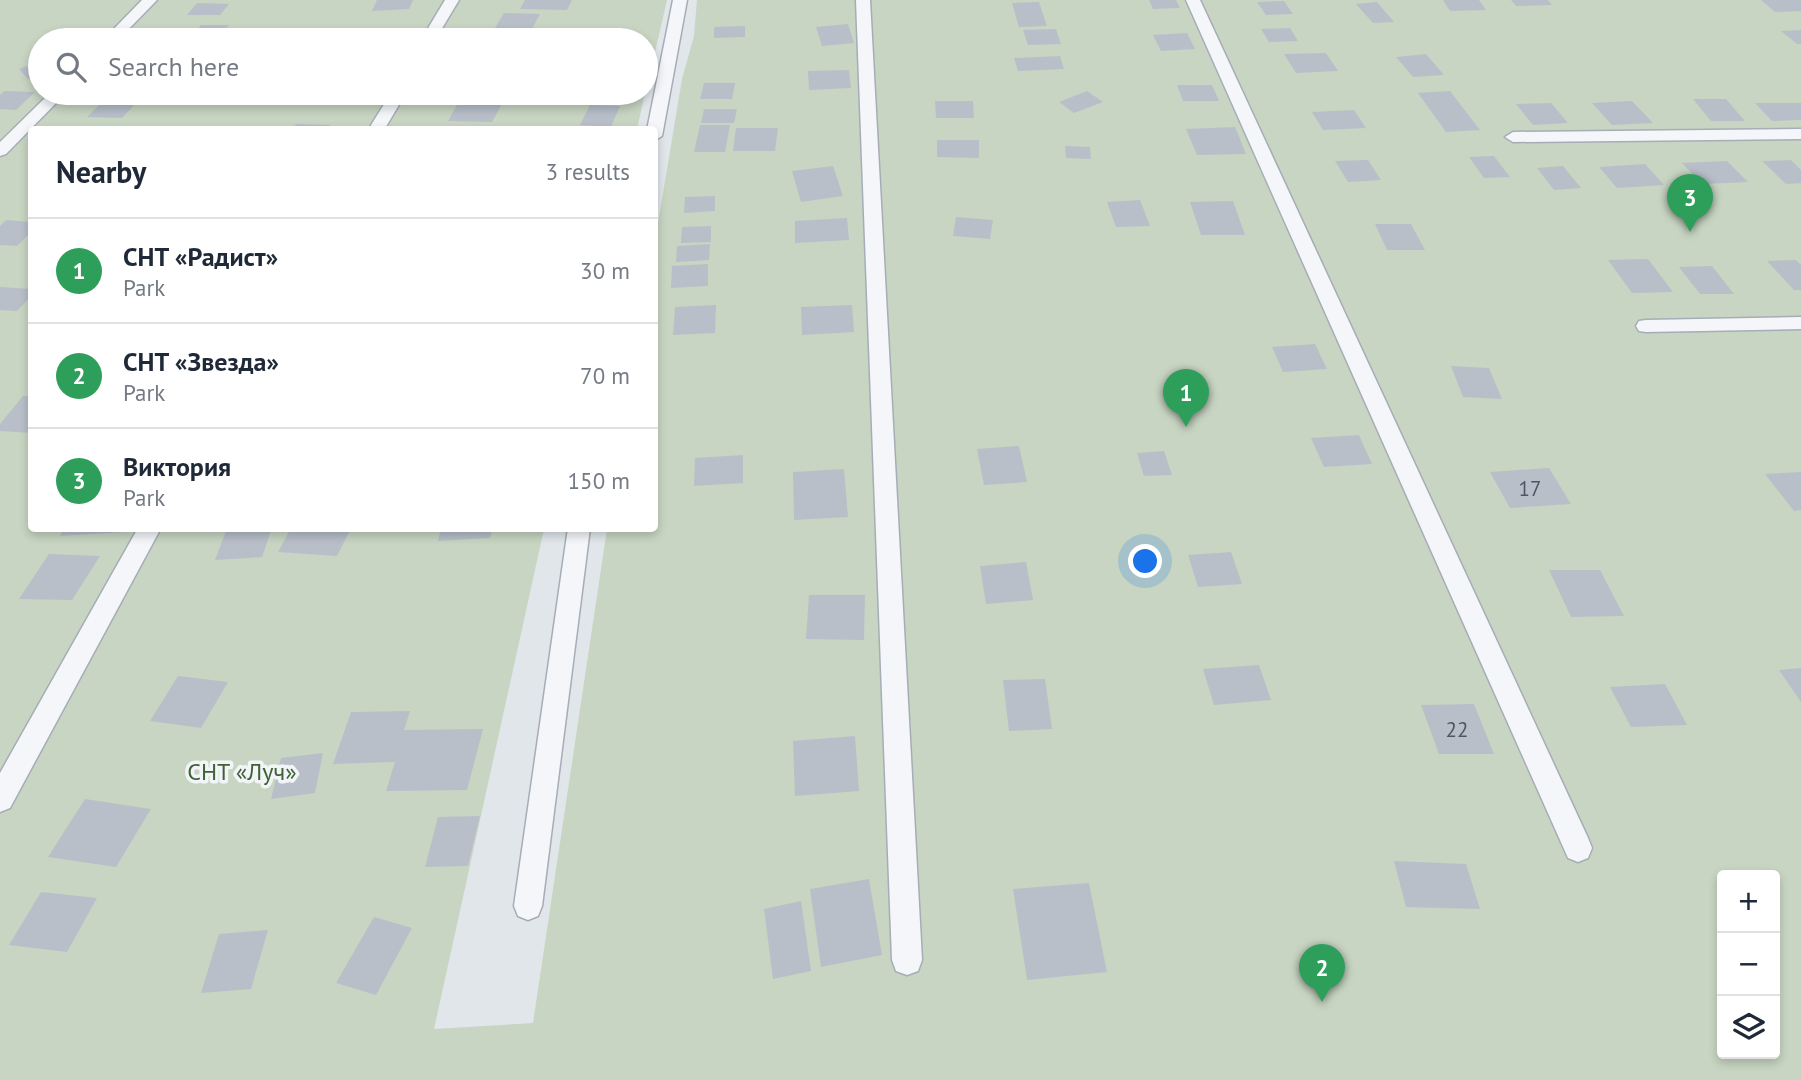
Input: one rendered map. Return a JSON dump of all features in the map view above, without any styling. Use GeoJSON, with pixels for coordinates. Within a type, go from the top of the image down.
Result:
{"type":"FeatureCollection","features":[{"type":"Feature","properties":{"kind":"lane"},"geometry":{"type":"LineString","coordinates":[[122,28],[150,0]]}},
{"type":"Feature","properties":{"kind":"lane"},"geometry":{"type":"LineString","coordinates":[[435,28],[452,0]]}},
{"type":"Feature","properties":{"kind":"lane"},"geometry":{"type":"LineString","coordinates":[[656,126],[680,0]]}},
{"type":"Feature","properties":{"kind":"lane"},"geometry":{"type":"LineString","coordinates":[[863,0],[907,960]]}},
{"type":"Feature","properties":{"kind":"lane"},"geometry":{"type":"LineString","coordinates":[[1193,0],[1416,498],[1578,848]]}},
{"type":"Feature","properties":{"kind":"lane"},"geometry":{"type":"LineString","coordinates":[[0,151],[46,105]]}},
{"type":"Feature","properties":{"kind":"lane"},"geometry":{"type":"LineString","coordinates":[[378,126],[391,105]]}},
{"type":"Feature","properties":{"kind":"lane"},"geometry":{"type":"LineString","coordinates":[[1513,137],[1801,134]]}},
{"type":"Feature","properties":{"kind":"lane"},"geometry":{"type":"LineString","coordinates":[[1646,327],[1801,323]]}},
{"type":"Feature","properties":{"kind":"lane"},"geometry":{"type":"LineString","coordinates":[[0,799],[148,532]]}},
{"type":"Feature","properties":{"kind":"lane"},"geometry":{"type":"LineString","coordinates":[[528,906],[578,532]]}},
{"type":"Feature","properties":{"kind":"green space","name":"СНТ «Луч»"},"geometry":{"type":"Polygon","coordinates":[[[0,0],[667,0],[658,39],[658,28],[28,28],[28,105],[642,105],[638,126],[28,126],[28,532],[543,532],[434,1029],[533,1023],[607,532],[658,532],[658,223],[682,79],[694,36],[697,0],[1801,0],[1801,1080],[0,1080],[0,0]]]}},
{"type":"Feature","properties":{"kind":"building"},"geometry":{"type":"Polygon","coordinates":[[[377,0],[413,0],[409,9],[372,11],[377,0]]]}},
{"type":"Feature","properties":{"kind":"building"},"geometry":{"type":"Polygon","coordinates":[[[525,0],[572,0],[567,10],[520,9],[525,0]]]}},
{"type":"Feature","properties":{"kind":"building"},"geometry":{"type":"Polygon","coordinates":[[[1149,0],[1176,0],[1180,8],[1153,9],[1149,0]]]}},
{"type":"Feature","properties":{"kind":"building"},"geometry":{"type":"Polygon","coordinates":[[[1443,0],[1479,0],[1486,10],[1450,11],[1443,0]]]}},
{"type":"Feature","properties":{"kind":"building"},"geometry":{"type":"Polygon","coordinates":[[[1511,0],[1548,0],[1552,5],[1516,6],[1511,0]]]}},
{"type":"Feature","properties":{"kind":"building"},"geometry":{"type":"Polygon","coordinates":[[[1761,0],[1801,0],[1801,11],[1775,12],[1761,0]]]}},
{"type":"Feature","properties":{"kind":"building"},"geometry":{"type":"Polygon","coordinates":[[[1284,1],[1293,14],[1266,15],[1257,2],[1284,1]]]}},
{"type":"Feature","properties":{"kind":"building"},"geometry":{"type":"Polygon","coordinates":[[[1039,2],[1047,26],[1019,27],[1012,3],[1039,2]]]}},
{"type":"Feature","properties":{"kind":"building"},"geometry":{"type":"Polygon","coordinates":[[[1377,2],[1394,22],[1373,23],[1356,4],[1377,2]]]}},
{"type":"Feature","properties":{"kind":"building"},"geometry":{"type":"Polygon","coordinates":[[[197,3],[229,4],[220,15],[187,15],[197,3]]]}},
{"type":"Feature","properties":{"kind":"building"},"geometry":{"type":"Polygon","coordinates":[[[504,13],[540,14],[533,28],[495,28],[504,13]]]}},
{"type":"Feature","properties":{"kind":"building"},"geometry":{"type":"Polygon","coordinates":[[[848,24],[854,43],[822,46],[816,27],[848,24]]]}},
{"type":"Feature","properties":{"kind":"building"},"geometry":{"type":"Polygon","coordinates":[[[201,25],[229,25],[227,28],[199,28],[201,25]]]}},
{"type":"Feature","properties":{"kind":"building"},"geometry":{"type":"Polygon","coordinates":[[[745,26],[745,37],[714,38],[714,27],[745,26]]]}},
{"type":"Feature","properties":{"kind":"building"},"geometry":{"type":"Polygon","coordinates":[[[1290,28],[1298,41],[1269,42],[1261,29],[1290,28]]]}},
{"type":"Feature","properties":{"kind":"building"},"geometry":{"type":"Polygon","coordinates":[[[1056,29],[1061,44],[1028,45],[1023,30],[1056,29]]]}},
{"type":"Feature","properties":{"kind":"building"},"geometry":{"type":"Polygon","coordinates":[[[1801,30],[1801,44],[1797,44],[1781,31],[1801,30]]]}},
{"type":"Feature","properties":{"kind":"building"},"geometry":{"type":"Polygon","coordinates":[[[1187,33],[1195,49],[1161,51],[1153,35],[1187,33]]]}},
{"type":"Feature","properties":{"kind":"building"},"geometry":{"type":"Polygon","coordinates":[[[1326,53],[1338,71],[1296,73],[1284,54],[1326,53]]]}},
{"type":"Feature","properties":{"kind":"building"},"geometry":{"type":"Polygon","coordinates":[[[1426,54],[1444,75],[1413,77],[1396,57],[1426,54]]]}},
{"type":"Feature","properties":{"kind":"building"},"geometry":{"type":"Polygon","coordinates":[[[1060,56],[1064,69],[1018,71],[1014,58],[1060,56]]]}},
{"type":"Feature","properties":{"kind":"building"},"geometry":{"type":"Polygon","coordinates":[[[28,66],[28,79],[19,69],[28,66]]]}},
{"type":"Feature","properties":{"kind":"building"},"geometry":{"type":"Polygon","coordinates":[[[849,70],[851,88],[809,90],[808,71],[849,70]]]}},
{"type":"Feature","properties":{"kind":"building"},"geometry":{"type":"Polygon","coordinates":[[[704,83],[735,83],[732,99],[700,99],[704,83]]]}},
{"type":"Feature","properties":{"kind":"building"},"geometry":{"type":"Polygon","coordinates":[[[1177,85],[1212,85],[1219,101],[1183,101],[1177,85]]]}},
{"type":"Feature","properties":{"kind":"building"},"geometry":{"type":"Polygon","coordinates":[[[4,91],[28,92],[28,99],[16,110],[0,109],[0,95],[4,91]]]}},
{"type":"Feature","properties":{"kind":"building"},"geometry":{"type":"Polygon","coordinates":[[[1087,91],[1103,102],[1074,113],[1059,102],[1087,91]]]}},
{"type":"Feature","properties":{"kind":"building"},"geometry":{"type":"Polygon","coordinates":[[[1450,91],[1480,130],[1446,132],[1418,93],[1450,91]]]}},
{"type":"Feature","properties":{"kind":"building"},"geometry":{"type":"Polygon","coordinates":[[[1693,99],[1726,99],[1745,121],[1711,121],[1693,99]]]}},
{"type":"Feature","properties":{"kind":"building"},"geometry":{"type":"Polygon","coordinates":[[[935,101],[973,101],[974,118],[936,118],[935,101]]]}},
{"type":"Feature","properties":{"kind":"building"},"geometry":{"type":"Polygon","coordinates":[[[1632,101],[1653,123],[1612,125],[1592,103],[1632,101]]]}},
{"type":"Feature","properties":{"kind":"building"},"geometry":{"type":"Polygon","coordinates":[[[1551,103],[1568,123],[1533,125],[1516,104],[1551,103]]]}},
{"type":"Feature","properties":{"kind":"building"},"geometry":{"type":"Polygon","coordinates":[[[1755,103],[1801,103],[1801,120],[1772,121],[1755,103]]]}},
{"type":"Feature","properties":{"kind":"building"},"geometry":{"type":"Polygon","coordinates":[[[99,105],[134,105],[122,118],[87,117],[99,105]]]}},
{"type":"Feature","properties":{"kind":"building"},"geometry":{"type":"Polygon","coordinates":[[[457,105],[501,105],[492,122],[448,121],[457,105]]]}},
{"type":"Feature","properties":{"kind":"building"},"geometry":{"type":"Polygon","coordinates":[[[590,105],[620,106],[611,126],[580,125],[590,105]]]}},
{"type":"Feature","properties":{"kind":"building"},"geometry":{"type":"Polygon","coordinates":[[[704,109],[737,109],[734,123],[701,123],[704,109]]]}},
{"type":"Feature","properties":{"kind":"building"},"geometry":{"type":"Polygon","coordinates":[[[1354,110],[1366,128],[1323,130],[1312,112],[1354,110]]]}},
{"type":"Feature","properties":{"kind":"building"},"geometry":{"type":"Polygon","coordinates":[[[296,124],[330,125],[329,126],[295,126],[296,124]]]}},
{"type":"Feature","properties":{"kind":"building"},"geometry":{"type":"Polygon","coordinates":[[[700,125],[730,125],[725,152],[694,152],[700,125]]]}},
{"type":"Feature","properties":{"kind":"building"},"geometry":{"type":"Polygon","coordinates":[[[1235,127],[1246,154],[1197,155],[1186,129],[1235,127]]]}},
{"type":"Feature","properties":{"kind":"building"},"geometry":{"type":"Polygon","coordinates":[[[736,128],[778,128],[775,151],[733,151],[736,128]]]}},
{"type":"Feature","properties":{"kind":"building"},"geometry":{"type":"Polygon","coordinates":[[[937,140],[979,140],[979,158],[937,157],[937,140]]]}},
{"type":"Feature","properties":{"kind":"building"},"geometry":{"type":"Polygon","coordinates":[[[1065,146],[1090,147],[1091,159],[1066,158],[1065,146]]]}},
{"type":"Feature","properties":{"kind":"building"},"geometry":{"type":"Polygon","coordinates":[[[1494,156],[1510,177],[1484,178],[1469,157],[1494,156]]]}},
{"type":"Feature","properties":{"kind":"building"},"geometry":{"type":"Polygon","coordinates":[[[1368,160],[1381,180],[1348,182],[1335,161],[1368,160]]]}},
{"type":"Feature","properties":{"kind":"building"},"geometry":{"type":"Polygon","coordinates":[[[1791,160],[1801,170],[1801,183],[1786,184],[1762,161],[1791,160]]]}},
{"type":"Feature","properties":{"kind":"building"},"geometry":{"type":"Polygon","coordinates":[[[1727,161],[1748,182],[1702,184],[1682,163],[1727,161]]]}},
{"type":"Feature","properties":{"kind":"building"},"geometry":{"type":"Polygon","coordinates":[[[1645,164],[1664,185],[1617,188],[1599,167],[1645,164]]]}},
{"type":"Feature","properties":{"kind":"building"},"geometry":{"type":"Polygon","coordinates":[[[833,166],[843,196],[801,202],[792,171],[833,166]]]}},
{"type":"Feature","properties":{"kind":"building"},"geometry":{"type":"Polygon","coordinates":[[[1563,166],[1581,188],[1554,190],[1537,168],[1563,166]]]}},
{"type":"Feature","properties":{"kind":"building"},"geometry":{"type":"Polygon","coordinates":[[[715,196],[715,211],[684,213],[685,197],[715,196]]]}},
{"type":"Feature","properties":{"kind":"building"},"geometry":{"type":"Polygon","coordinates":[[[1140,200],[1150,226],[1116,227],[1107,202],[1140,200]]]}},
{"type":"Feature","properties":{"kind":"building"},"geometry":{"type":"Polygon","coordinates":[[[1233,201],[1245,235],[1201,235],[1190,202],[1233,201]]]}},
{"type":"Feature","properties":{"kind":"building"},"geometry":{"type":"Polygon","coordinates":[[[956,217],[993,220],[990,239],[953,236],[956,217]]]}},
{"type":"Feature","properties":{"kind":"building"},"geometry":{"type":"Polygon","coordinates":[[[847,218],[849,240],[795,243],[795,221],[847,218]]]}},
{"type":"Feature","properties":{"kind":"building"},"geometry":{"type":"Polygon","coordinates":[[[6,220],[28,222],[28,235],[17,246],[0,245],[0,226],[6,220]]]}},
{"type":"Feature","properties":{"kind":"building"},"geometry":{"type":"Polygon","coordinates":[[[1375,224],[1411,224],[1425,250],[1387,250],[1375,224]]]}},
{"type":"Feature","properties":{"kind":"building"},"geometry":{"type":"Polygon","coordinates":[[[711,226],[711,242],[681,243],[682,227],[711,226]]]}},
{"type":"Feature","properties":{"kind":"building"},"geometry":{"type":"Polygon","coordinates":[[[710,244],[709,260],[676,262],[677,246],[710,244]]]}},
{"type":"Feature","properties":{"kind":"building"},"geometry":{"type":"Polygon","coordinates":[[[1648,259],[1673,292],[1632,293],[1608,260],[1648,259]]]}},
{"type":"Feature","properties":{"kind":"building"},"geometry":{"type":"Polygon","coordinates":[[[1796,260],[1801,265],[1801,290],[1794,290],[1767,261],[1796,260]]]}},
{"type":"Feature","properties":{"kind":"building"},"geometry":{"type":"Polygon","coordinates":[[[708,264],[708,286],[671,288],[672,266],[708,264]]]}},
{"type":"Feature","properties":{"kind":"building"},"geometry":{"type":"Polygon","coordinates":[[[1712,266],[1734,294],[1700,294],[1679,267],[1712,266]]]}},
{"type":"Feature","properties":{"kind":"building"},"geometry":{"type":"Polygon","coordinates":[[[0,287],[28,289],[28,299],[17,311],[0,310],[0,287]]]}},
{"type":"Feature","properties":{"kind":"building"},"geometry":{"type":"Polygon","coordinates":[[[716,305],[715,333],[673,335],[675,307],[716,305]]]}},
{"type":"Feature","properties":{"kind":"building"},"geometry":{"type":"Polygon","coordinates":[[[852,305],[854,332],[802,335],[801,307],[852,305]]]}},
{"type":"Feature","properties":{"kind":"building"},"geometry":{"type":"Polygon","coordinates":[[[1315,344],[1327,369],[1283,372],[1272,347],[1315,344]]]}},
{"type":"Feature","properties":{"kind":"building"},"geometry":{"type":"Polygon","coordinates":[[[1451,366],[1489,368],[1502,399],[1463,397],[1451,366]]]}},
{"type":"Feature","properties":{"kind":"building"},"geometry":{"type":"Polygon","coordinates":[[[23,396],[28,396],[28,433],[0,431],[0,424],[23,396]]]}},
{"type":"Feature","properties":{"kind":"building"},"geometry":{"type":"Polygon","coordinates":[[[1359,435],[1372,464],[1324,467],[1311,438],[1359,435]]]}},
{"type":"Feature","properties":{"kind":"building"},"geometry":{"type":"Polygon","coordinates":[[[1019,446],[1027,482],[984,485],[977,449],[1019,446]]]}},
{"type":"Feature","properties":{"kind":"building"},"geometry":{"type":"Polygon","coordinates":[[[1164,451],[1172,475],[1144,476],[1137,453],[1164,451]]]}},
{"type":"Feature","properties":{"kind":"building"},"geometry":{"type":"Polygon","coordinates":[[[743,455],[743,483],[694,486],[695,458],[743,455]]]}},
{"type":"Feature","properties":{"kind":"building"},"geometry":{"type":"Polygon","coordinates":[[[1549,468],[1571,504],[1510,508],[1490,472],[1549,468]]]}},
{"type":"Feature","properties":{"kind":"building"},"geometry":{"type":"Polygon","coordinates":[[[844,469],[848,517],[794,520],[793,472],[844,469]]]}},
{"type":"Feature","properties":{"kind":"building"},"geometry":{"type":"Polygon","coordinates":[[[1801,472],[1801,510],[1794,511],[1765,474],[1801,472]]]}},
{"type":"Feature","properties":{"kind":"building"},"geometry":{"type":"Polygon","coordinates":[[[62,532],[127,532],[60,536],[62,532]]]}},
{"type":"Feature","properties":{"kind":"building"},"geometry":{"type":"Polygon","coordinates":[[[226,532],[271,532],[262,557],[215,560],[226,532]]]}},
{"type":"Feature","properties":{"kind":"building"},"geometry":{"type":"Polygon","coordinates":[[[289,532],[349,532],[337,556],[278,552],[289,532]]]}},
{"type":"Feature","properties":{"kind":"building"},"geometry":{"type":"Polygon","coordinates":[[[440,532],[492,532],[490,538],[438,541],[440,532]]]}},
{"type":"Feature","properties":{"kind":"building"},"geometry":{"type":"Polygon","coordinates":[[[1231,552],[1242,584],[1198,587],[1188,555],[1231,552]]]}},
{"type":"Feature","properties":{"kind":"building"},"geometry":{"type":"Polygon","coordinates":[[[49,554],[100,556],[72,600],[19,599],[49,554]]]}},
{"type":"Feature","properties":{"kind":"building"},"geometry":{"type":"Polygon","coordinates":[[[1026,562],[1033,600],[986,604],[980,566],[1026,562]]]}},
{"type":"Feature","properties":{"kind":"building"},"geometry":{"type":"Polygon","coordinates":[[[1549,570],[1600,570],[1624,616],[1571,617],[1549,570]]]}},
{"type":"Feature","properties":{"kind":"building"},"geometry":{"type":"Polygon","coordinates":[[[809,595],[865,595],[864,640],[806,639],[809,595]]]}},
{"type":"Feature","properties":{"kind":"building"},"geometry":{"type":"Polygon","coordinates":[[[1259,665],[1271,700],[1214,705],[1203,669],[1259,665]]]}},
{"type":"Feature","properties":{"kind":"building"},"geometry":{"type":"Polygon","coordinates":[[[1801,668],[1801,702],[1779,670],[1801,668]]]}},
{"type":"Feature","properties":{"kind":"building"},"geometry":{"type":"Polygon","coordinates":[[[178,676],[228,682],[201,728],[150,721],[178,676]]]}},
{"type":"Feature","properties":{"kind":"building"},"geometry":{"type":"Polygon","coordinates":[[[1045,679],[1052,729],[1009,731],[1003,680],[1045,679]]]}},
{"type":"Feature","properties":{"kind":"building"},"geometry":{"type":"Polygon","coordinates":[[[1665,684],[1687,725],[1631,727],[1610,687],[1665,684]]]}},
{"type":"Feature","properties":{"kind":"building"},"geometry":{"type":"Polygon","coordinates":[[[1474,704],[1494,754],[1439,754],[1421,705],[1474,704]]]}},
{"type":"Feature","properties":{"kind":"building"},"geometry":{"type":"Polygon","coordinates":[[[410,711],[404,730],[483,729],[467,790],[386,791],[395,762],[333,764],[351,712],[410,711]]]}},
{"type":"Feature","properties":{"kind":"building"},"geometry":{"type":"Polygon","coordinates":[[[855,736],[859,791],[795,796],[793,741],[855,736]]]}},
{"type":"Feature","properties":{"kind":"building"},"geometry":{"type":"Polygon","coordinates":[[[323,753],[315,793],[271,799],[281,758],[323,753]]]}},
{"type":"Feature","properties":{"kind":"building"},"geometry":{"type":"Polygon","coordinates":[[[85,799],[151,809],[116,867],[48,857],[85,799]]]}},
{"type":"Feature","properties":{"kind":"building"},"geometry":{"type":"Polygon","coordinates":[[[480,816],[468,866],[425,867],[438,817],[480,816]]]}},
{"type":"Feature","properties":{"kind":"building"},"geometry":{"type":"Polygon","coordinates":[[[1394,861],[1466,864],[1480,909],[1406,907],[1394,861]]]}},
{"type":"Feature","properties":{"kind":"building"},"geometry":{"type":"Polygon","coordinates":[[[869,879],[882,955],[821,967],[810,889],[869,879]]]}},
{"type":"Feature","properties":{"kind":"building"},"geometry":{"type":"Polygon","coordinates":[[[1089,883],[1107,972],[1027,980],[1013,889],[1089,883]]]}},
{"type":"Feature","properties":{"kind":"building"},"geometry":{"type":"Polygon","coordinates":[[[41,892],[97,898],[67,952],[9,945],[41,892]]]}},
{"type":"Feature","properties":{"kind":"building"},"geometry":{"type":"Polygon","coordinates":[[[801,901],[811,971],[773,979],[764,909],[801,901]]]}},
{"type":"Feature","properties":{"kind":"building"},"geometry":{"type":"Polygon","coordinates":[[[374,917],[412,928],[376,995],[336,983],[374,917]]]}},
{"type":"Feature","properties":{"kind":"building"},"geometry":{"type":"Polygon","coordinates":[[[268,930],[251,989],[201,993],[219,934],[268,930]]]}},
{"type":"Feature","properties":{"kind":"place","name":"Виктория"},"geometry":{"type":"Point","coordinates":[1690,232]}},
{"type":"Feature","properties":{"kind":"place","name":"СНТ «Радист»"},"geometry":{"type":"Point","coordinates":[1186,427]}},
{"type":"Feature","properties":{"kind":"place","name":"СНТ «Звезда»"},"geometry":{"type":"Point","coordinates":[1322,1002]}}]}
